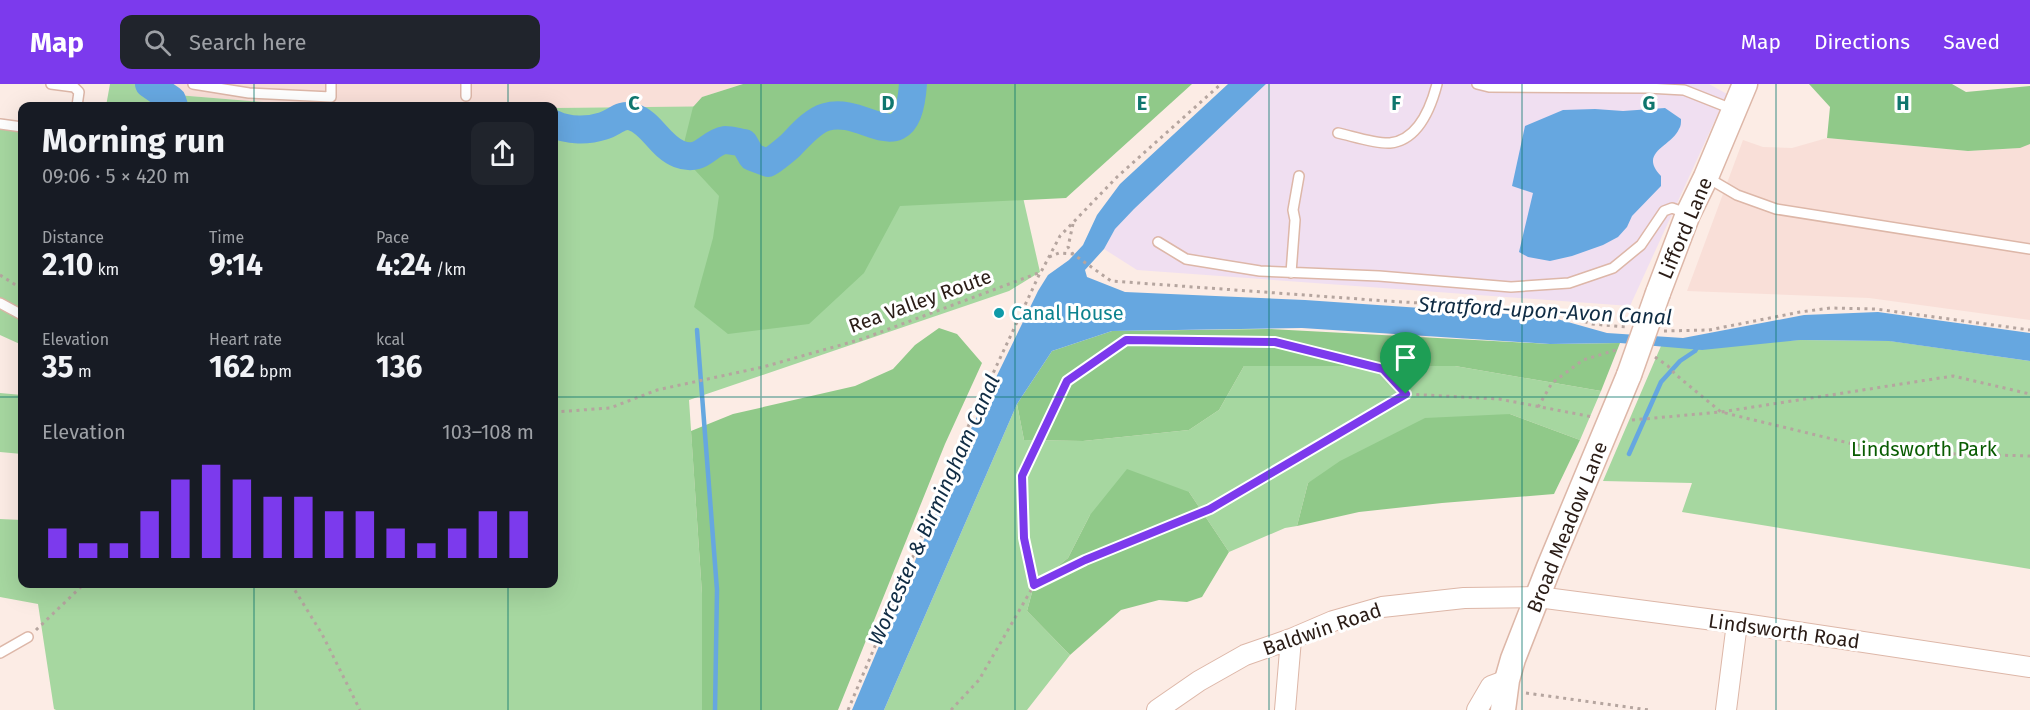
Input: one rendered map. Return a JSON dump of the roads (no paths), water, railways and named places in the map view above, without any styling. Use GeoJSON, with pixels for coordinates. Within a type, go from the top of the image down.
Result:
{"type":"FeatureCollection","features":[{"type":"Feature","properties":{"kind":"street","name":"Lifford Lane"},"geometry":{"type":"LineString","coordinates":[[1629,375],[1688,214],[1745,84]]}},
{"type":"Feature","properties":{"kind":"street","name":"Broad Meadow Lane"},"geometry":{"type":"LineString","coordinates":[[1505,693],[1513,659],[1538,597],[1622,420],[1629,375]]}},
{"type":"Feature","properties":{"kind":"street","name":"Lindsworth Road"},"geometry":{"type":"LineString","coordinates":[[1538,597],[1737,623],[2030,667]]}},
{"type":"Feature","properties":{"kind":"street","name":"Baldwin Road"},"geometry":{"type":"LineString","coordinates":[[1157,710],[1199,681],[1245,655],[1333,621],[1382,607],[1464,598],[1538,597]]}},
{"type":"Feature","properties":{"kind":"street"},"geometry":{"type":"LineString","coordinates":[[1726,710],[1737,623]]}},
{"type":"Feature","properties":{"kind":"street"},"geometry":{"type":"LineString","coordinates":[[1285,710],[1291,639]]}},
{"type":"Feature","properties":{"kind":"street"},"geometry":{"type":"LineString","coordinates":[[1477,710],[1491,686],[1505,693]]}},
{"type":"Feature","properties":{"kind":"lane"},"geometry":{"type":"LineString","coordinates":[[51,84],[74,87],[79,92],[78,102]]}},
{"type":"Feature","properties":{"kind":"lane"},"geometry":{"type":"LineString","coordinates":[[193,84],[249,93],[331,98],[331,84]]}},
{"type":"Feature","properties":{"kind":"lane"},"geometry":{"type":"LineString","coordinates":[[466,84],[466,96]]}},
{"type":"Feature","properties":{"kind":"lane"},"geometry":{"type":"LineString","coordinates":[[1338,133],[1388,144],[1402,140],[1415,130],[1431,104],[1437,84]]}},
{"type":"Feature","properties":{"kind":"lane"},"geometry":{"type":"LineString","coordinates":[[1477,84],[1489,87],[1616,87],[1684,90],[1734,110]]}},
{"type":"Feature","properties":{"kind":"lane"},"geometry":{"type":"LineString","coordinates":[[0,124],[18,126]]}},
{"type":"Feature","properties":{"kind":"lane"},"geometry":{"type":"LineString","coordinates":[[1291,273],[1295,220],[1293,210],[1299,176]]}},
{"type":"Feature","properties":{"kind":"lane"},"geometry":{"type":"LineString","coordinates":[[1706,177],[1737,195],[1776,209],[2030,249]]}},
{"type":"Feature","properties":{"kind":"lane"},"geometry":{"type":"LineString","coordinates":[[1158,242],[1186,259],[1260,271],[1379,276],[1511,287],[1569,283],[1613,268],[1641,245],[1664,211],[1672,208],[1688,214]]}},
{"type":"Feature","properties":{"kind":"lane"},"geometry":{"type":"LineString","coordinates":[[0,303],[18,313]]}},
{"type":"Feature","properties":{"kind":"lane"},"geometry":{"type":"LineString","coordinates":[[0,653],[28,637]]}},
{"type":"Feature","properties":{"kind":"water"},"geometry":{"type":"Polygon","coordinates":[[[1228,84],[1266,84],[1115,229],[1104,249],[1085,270],[1087,277],[1125,292],[1305,300],[1550,317],[1607,333],[1683,338],[1804,315],[1878,312],[2030,333],[2030,361],[1889,341],[1800,340],[1702,350],[1620,343],[1550,344],[1302,328],[1112,331],[1052,351],[1017,404],[884,710],[852,710],[970,431],[1038,291],[1048,275],[1069,260],[1083,245],[1097,215],[1120,184],[1228,84]]]}},
{"type":"Feature","properties":{"kind":"water"},"geometry":{"type":"Polygon","coordinates":[[[1665,108],[1681,119],[1681,122],[1675,135],[1654,155],[1653,161],[1661,176],[1661,186],[1632,216],[1627,227],[1618,237],[1572,256],[1550,261],[1528,257],[1519,252],[1533,193],[1512,186],[1525,126],[1563,110],[1623,111],[1665,108]]]}},
{"type":"Feature","properties":{"kind":"waterway"},"geometry":{"type":"LineString","coordinates":[[149,84],[173,102]]}},
{"type":"Feature","properties":{"kind":"waterway"},"geometry":{"type":"LineString","coordinates":[[558,125],[578,130],[591,129],[629,116],[640,120],[666,146],[679,154],[693,156],[727,140],[744,143],[752,157],[768,163],[790,146],[811,125],[826,117],[856,118],[882,127],[893,127],[902,122],[909,108],[913,84]]}},
{"type":"Feature","properties":{"kind":"waterway"},"geometry":{"type":"LineString","coordinates":[[697,330],[717,590],[715,710]]}},
{"type":"Feature","properties":{"kind":"waterway"},"geometry":{"type":"LineString","coordinates":[[1629,454],[1661,382],[1680,361],[1695,351],[1698,346]]}},
{"type":"Feature","properties":{"kind":"place","name":"Canal House"},"geometry":{"type":"Point","coordinates":[999,313]}},
{"type":"Feature","properties":{"kind":"water label","name":"Stratford-upon-Avon Canal"},"geometry":{"type":"Point","coordinates":[1545,311]}},
{"type":"Feature","properties":{"kind":"water label","name":"Worcester & Birmingham Canal"},"geometry":{"type":"Point","coordinates":[934,510]}},
{"type":"Feature","properties":{"kind":"park label","name":"Lindsworth Park"},"geometry":{"type":"Point","coordinates":[1924,449]}}]}
